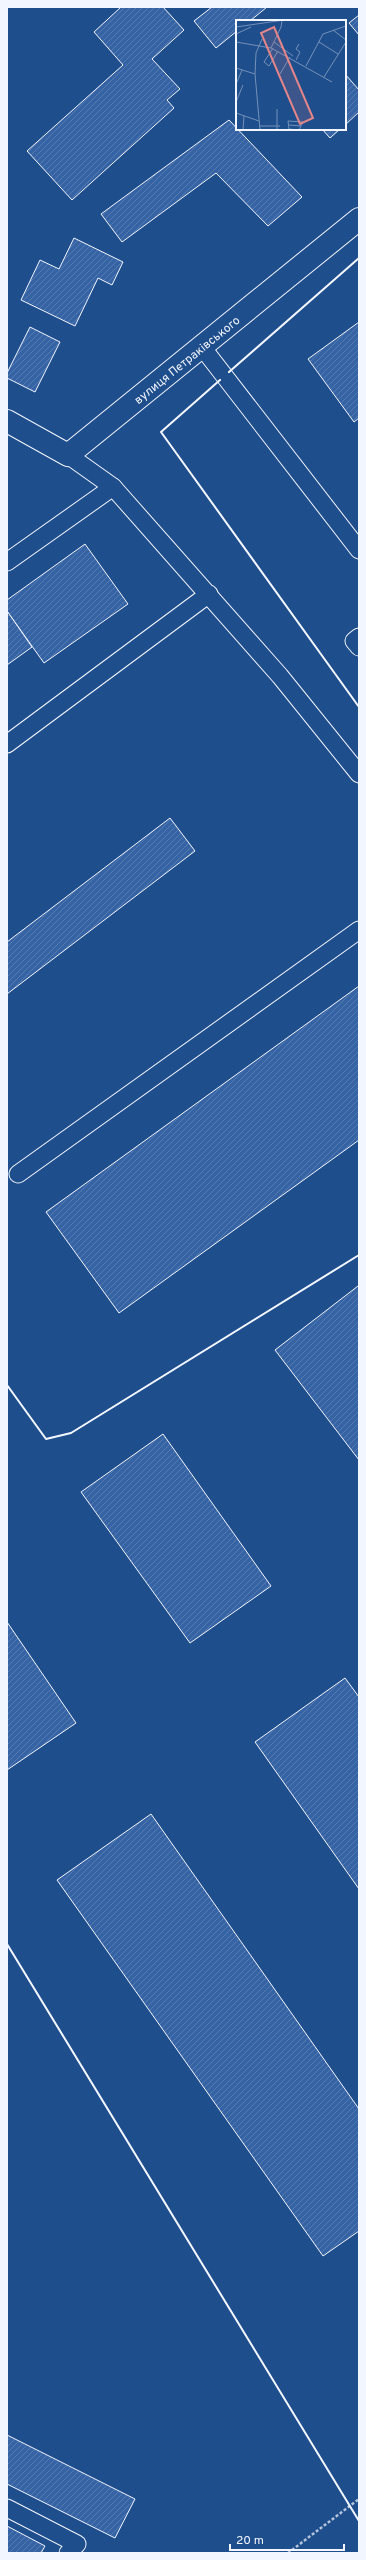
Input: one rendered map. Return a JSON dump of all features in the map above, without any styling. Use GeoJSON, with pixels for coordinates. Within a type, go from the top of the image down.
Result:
{"type":"FeatureCollection","features":[{"type":"Feature","properties":{"kind":"street","name":"вулиця Петраківського"},"geometry":{"type":"LineString","coordinates":[[68,455],[359,219]]}},
{"type":"Feature","properties":{"kind":"street"},"geometry":{"type":"LineString","coordinates":[[7,421],[68,455]]}},
{"type":"Feature","properties":{"kind":"lane"},"geometry":{"type":"LineString","coordinates":[[202,347],[359,550]]}},
{"type":"Feature","properties":{"kind":"lane"},"geometry":{"type":"LineString","coordinates":[[68,455],[113,488],[209,594],[280,676],[359,774]]}},
{"type":"Feature","properties":{"kind":"lane"},"geometry":{"type":"LineString","coordinates":[[7,562],[113,488]]}},
{"type":"Feature","properties":{"kind":"lane"},"geometry":{"type":"LineString","coordinates":[[7,744],[209,594]]}},
{"type":"Feature","properties":{"kind":"lane"},"geometry":{"type":"LineString","coordinates":[[359,637],[354,641],[359,647]]}},
{"type":"Feature","properties":{"kind":"lane"},"geometry":{"type":"LineString","coordinates":[[18,1174],[359,930]]}},
{"type":"Feature","properties":{"kind":"lane"},"geometry":{"type":"LineString","coordinates":[[7,2508],[77,2544],[68,2553]]}},
{"type":"Feature","properties":{"kind":"path"},"geometry":{"type":"LineString","coordinates":[[288,2553],[359,2499]]}},
{"type":"Feature","properties":{"kind":"building"},"geometry":{"type":"Polygon","coordinates":[[[121,7],[163,7],[184,30],[152,59],[180,89],[167,100],[174,108],[72,200],[27,151],[123,65],[94,32],[121,7]]]}},
{"type":"Feature","properties":{"kind":"building"},"geometry":{"type":"Polygon","coordinates":[[[212,7],[267,7],[251,20],[236,20],[236,32],[216,48],[194,21],[212,7]]]}},
{"type":"Feature","properties":{"kind":"building"},"geometry":{"type":"Polygon","coordinates":[[[359,15],[359,35],[349,23],[359,15]]]}},
{"type":"Feature","properties":{"kind":"building"},"geometry":{"type":"Polygon","coordinates":[[[346,75],[359,90],[359,112],[346,124],[346,75]]]}},
{"type":"Feature","properties":{"kind":"building"},"geometry":{"type":"Polygon","coordinates":[[[229,120],[236,127],[236,130],[238,130],[302,197],[268,226],[216,173],[122,242],[101,214],[229,120]]]}},
{"type":"Feature","properties":{"kind":"building"},"geometry":{"type":"Polygon","coordinates":[[[323,130],[339,130],[330,138],[323,130]]]}},
{"type":"Feature","properties":{"kind":"building"},"geometry":{"type":"Polygon","coordinates":[[[74,238],[123,262],[112,285],[98,278],[75,326],[21,300],[40,260],[59,269],[74,238]]]}},
{"type":"Feature","properties":{"kind":"building"},"geometry":{"type":"Polygon","coordinates":[[[359,322],[359,418],[354,422],[308,359],[359,322]]]}},
{"type":"Feature","properties":{"kind":"building"},"geometry":{"type":"Polygon","coordinates":[[[30,327],[60,342],[35,392],[7,378],[7,373],[30,327]]]}},
{"type":"Feature","properties":{"kind":"building"},"geometry":{"type":"Polygon","coordinates":[[[85,544],[128,604],[44,663],[7,611],[7,600],[85,544]]]}},
{"type":"Feature","properties":{"kind":"building"},"geometry":{"type":"Polygon","coordinates":[[[7,611],[32,647],[7,665],[7,611]]]}},
{"type":"Feature","properties":{"kind":"building"},"geometry":{"type":"Polygon","coordinates":[[[170,818],[195,851],[7,994],[7,942],[170,818]]]}},
{"type":"Feature","properties":{"kind":"building"},"geometry":{"type":"Polygon","coordinates":[[[359,986],[359,1140],[119,1313],[46,1212],[359,986]]]}},
{"type":"Feature","properties":{"kind":"building"},"geometry":{"type":"Polygon","coordinates":[[[359,1286],[359,1460],[275,1350],[359,1286]]]}},
{"type":"Feature","properties":{"kind":"building"},"geometry":{"type":"Polygon","coordinates":[[[163,1434],[271,1586],[190,1643],[81,1492],[163,1434]]]}},
{"type":"Feature","properties":{"kind":"building"},"geometry":{"type":"Polygon","coordinates":[[[7,1622],[76,1723],[7,1770],[7,1622]]]}},
{"type":"Feature","properties":{"kind":"building"},"geometry":{"type":"Polygon","coordinates":[[[345,1678],[359,1697],[359,1889],[255,1742],[345,1678]]]}},
{"type":"Feature","properties":{"kind":"building"},"geometry":{"type":"Polygon","coordinates":[[[151,1814],[359,2109],[359,2231],[323,2256],[57,1880],[151,1814]]]}},
{"type":"Feature","properties":{"kind":"building"},"geometry":{"type":"Polygon","coordinates":[[[7,2435],[135,2499],[115,2538],[7,2484],[7,2435]]]}},
{"type":"Feature","properties":{"kind":"building"},"geometry":{"type":"Polygon","coordinates":[[[7,2526],[45,2546],[41,2553],[7,2553],[7,2526]]]}},
{"type":"Feature","properties":{"kind":"fence"},"geometry":{"type":"LineString","coordinates":[[228,373],[359,258]]}},
{"type":"Feature","properties":{"kind":"fence"},"geometry":{"type":"LineString","coordinates":[[221,379],[161,432],[359,707]]}},
{"type":"Feature","properties":{"kind":"fence"},"geometry":{"type":"LineString","coordinates":[[7,1385],[46,1439],[71,1433],[359,1255]]}},
{"type":"Feature","properties":{"kind":"fence"},"geometry":{"type":"LineString","coordinates":[[7,1944],[359,2521]]}},
{"type":"Feature","properties":{"kind":"wall"},"geometry":{"type":"LineString","coordinates":[[229,372],[359,258]]}},
{"type":"Feature","properties":{"kind":"wall"},"geometry":{"type":"LineString","coordinates":[[220,380],[161,432],[359,707]]}},
{"type":"Feature","properties":{"kind":"wall"},"geometry":{"type":"LineString","coordinates":[[7,1385],[46,1439],[71,1433],[359,1255]]}},
{"type":"Feature","properties":{"kind":"wall"},"geometry":{"type":"LineString","coordinates":[[7,1944],[359,2521]]}}]}
